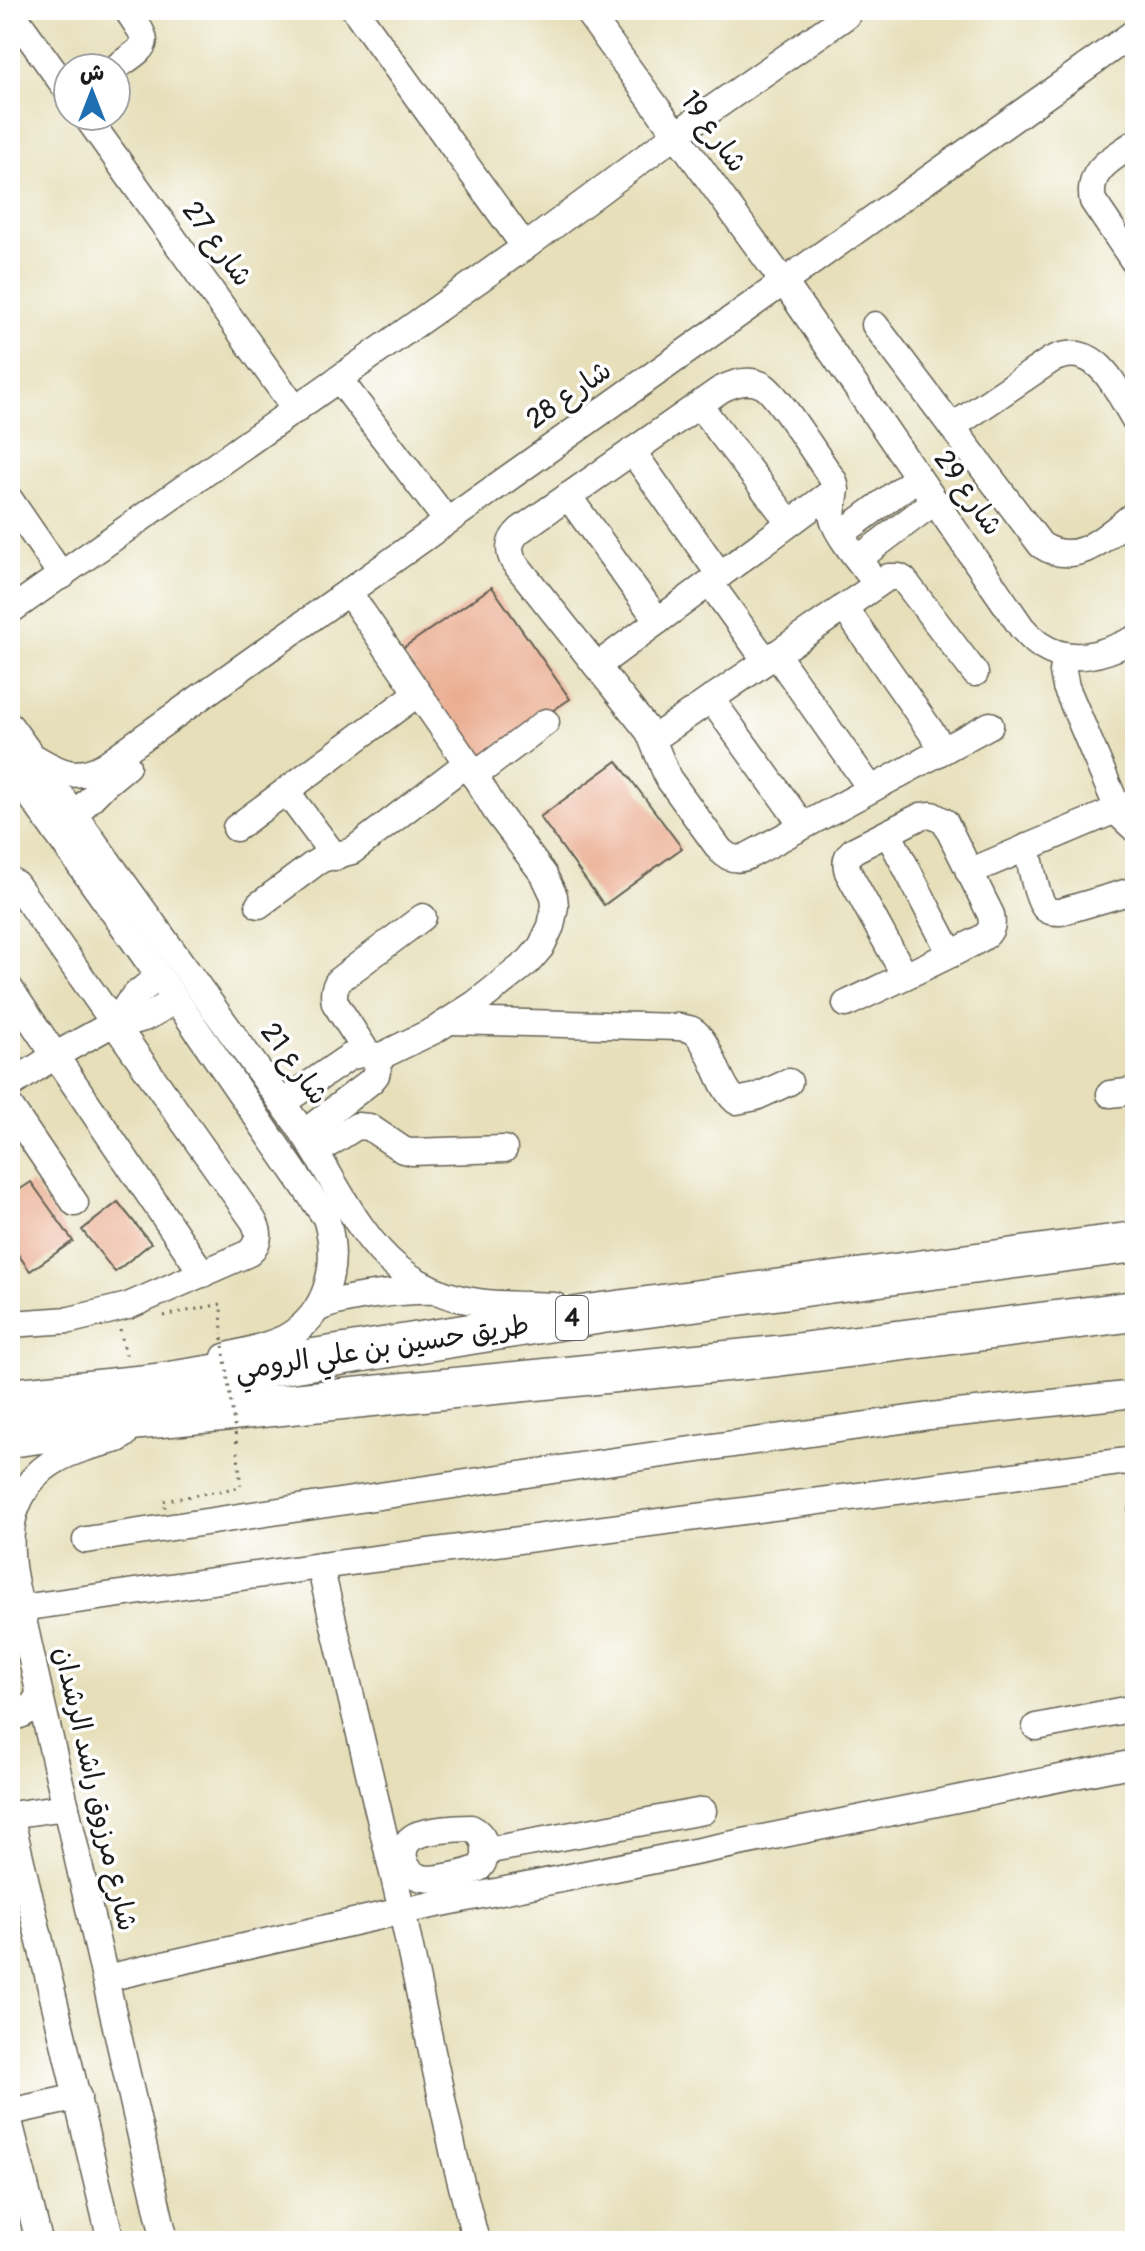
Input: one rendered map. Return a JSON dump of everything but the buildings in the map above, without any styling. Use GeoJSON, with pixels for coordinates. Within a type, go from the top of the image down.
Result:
{"type":"FeatureCollection","features":[{"type":"Feature","properties":{"kind":"highway","name":"طريق حسين بن علي الرومي"},"geometry":{"type":"LineString","coordinates":[[10,1437],[149,1401],[602,1313],[1135,1242]]}},
{"type":"Feature","properties":{"kind":"highway","name":"طريق حسين بن علي الرومي"},"geometry":{"type":"LineString","coordinates":[[10,1399],[149,1401],[777,1356],[1135,1311]]}},
{"type":"Feature","properties":{"kind":"street"},"geometry":{"type":"LineString","coordinates":[[10,10],[52,69]]}},
{"type":"Feature","properties":{"kind":"street"},"geometry":{"type":"LineString","coordinates":[[127,10],[144,34],[145,41],[142,49],[132,56]]}},
{"type":"Feature","properties":{"kind":"street"},"geometry":{"type":"LineString","coordinates":[[355,10],[525,247]]}},
{"type":"Feature","properties":{"kind":"street","name":"شارع 19"},"geometry":{"type":"LineString","coordinates":[[586,10],[787,286]]}},
{"type":"Feature","properties":{"kind":"street"},"geometry":{"type":"LineString","coordinates":[[10,611],[847,15]]}},
{"type":"Feature","properties":{"kind":"street","name":"شارع 28"},"geometry":{"type":"LineString","coordinates":[[66,824],[116,774],[1135,32]]}},
{"type":"Feature","properties":{"kind":"street","name":"شارع 28"},"geometry":{"type":"LineString","coordinates":[[21,762],[66,773],[96,770],[447,521],[1135,45]]}},
{"type":"Feature","properties":{"kind":"street","name":"شارع 27"},"geometry":{"type":"LineString","coordinates":[[97,132],[296,410]]}},
{"type":"Feature","properties":{"kind":"street"},"geometry":{"type":"LineString","coordinates":[[1135,143],[1099,169],[1091,192],[1093,201],[1135,263]]}},
{"type":"Feature","properties":{"kind":"street","name":"شارع 29"},"geometry":{"type":"LineString","coordinates":[[787,286],[1022,628],[1041,646],[1065,656]]}},
{"type":"Feature","properties":{"kind":"street"},"geometry":{"type":"LineString","coordinates":[[875,325],[1035,538],[1049,550],[1065,554],[1083,551],[1135,514]]}},
{"type":"Feature","properties":{"kind":"street"},"geometry":{"type":"LineString","coordinates":[[952,427],[1051,360],[1072,353],[1083,355],[1101,367],[1135,420]]}},
{"type":"Feature","properties":{"kind":"street"},"geometry":{"type":"LineString","coordinates":[[339,379],[447,521]]}},
{"type":"Feature","properties":{"kind":"street"},"geometry":{"type":"LineString","coordinates":[[877,584],[836,528],[833,514],[834,481],[772,391],[754,382],[737,382],[720,390],[520,530],[511,542],[510,550],[514,562],[653,739],[668,778],[725,855],[731,858],[743,858],[990,725]]}},
{"type":"Feature","properties":{"kind":"street"},"geometry":{"type":"LineString","coordinates":[[699,405],[790,523]]}},
{"type":"Feature","properties":{"kind":"street"},"geometry":{"type":"LineString","coordinates":[[632,451],[715,579],[871,789]]}},
{"type":"Feature","properties":{"kind":"street"},"geometry":{"type":"LineString","coordinates":[[841,534],[918,477]]}},
{"type":"Feature","properties":{"kind":"street"},"geometry":{"type":"LineString","coordinates":[[597,666],[836,489]]}},
{"type":"Feature","properties":{"kind":"street"},"geometry":{"type":"LineString","coordinates":[[568,496],[658,621]]}},
{"type":"Feature","properties":{"kind":"street"},"geometry":{"type":"LineString","coordinates":[[10,500],[62,576]]}},
{"type":"Feature","properties":{"kind":"street"},"geometry":{"type":"LineString","coordinates":[[858,559],[935,501]]}},
{"type":"Feature","properties":{"kind":"street"},"geometry":{"type":"LineString","coordinates":[[653,739],[888,577],[904,580],[975,673]]}},
{"type":"Feature","properties":{"kind":"street"},"geometry":{"type":"LineString","coordinates":[[282,1103],[349,1057],[374,1055],[412,1042],[475,1004],[529,961],[548,935],[555,916],[554,896],[544,875],[496,811],[471,769],[355,602]]}},
{"type":"Feature","properties":{"kind":"street"},"geometry":{"type":"LineString","coordinates":[[844,607],[944,750]]}},
{"type":"Feature","properties":{"kind":"street"},"geometry":{"type":"LineString","coordinates":[[1135,639],[1091,657],[1065,656],[1063,672],[1066,687],[1122,801],[1121,816],[1135,829]]}},
{"type":"Feature","properties":{"kind":"street"},"geometry":{"type":"LineString","coordinates":[[236,828],[418,693]]}},
{"type":"Feature","properties":{"kind":"street"},"geometry":{"type":"LineString","coordinates":[[711,699],[803,826]]}},
{"type":"Feature","properties":{"kind":"street"},"geometry":{"type":"LineString","coordinates":[[259,905],[314,864],[352,851],[546,722]]}},
{"type":"Feature","properties":{"kind":"street","name":"شارع 21"},"geometry":{"type":"LineString","coordinates":[[10,726],[21,762],[310,1143],[323,1188],[333,1257],[329,1283],[317,1309],[285,1337],[197,1367],[149,1401]]}},
{"type":"Feature","properties":{"kind":"street"},"geometry":{"type":"LineString","coordinates":[[286,791],[335,857]]}},
{"type":"Feature","properties":{"kind":"street"},"geometry":{"type":"LineString","coordinates":[[969,872],[1122,801]]}},
{"type":"Feature","properties":{"kind":"street"},"geometry":{"type":"LineString","coordinates":[[846,1004],[905,976],[951,954],[985,937],[992,925],[991,915],[945,822],[938,817],[921,816],[854,850],[847,858],[846,868],[905,976]]}},
{"type":"Feature","properties":{"kind":"street","name":"شارع 21"},"geometry":{"type":"LineString","coordinates":[[66,824],[175,1000],[323,1188],[355,1218],[399,1269],[437,1291],[480,1304],[561,1306],[602,1313]]}},
{"type":"Feature","properties":{"kind":"street"},"geometry":{"type":"LineString","coordinates":[[888,833],[951,954]]}},
{"type":"Feature","properties":{"kind":"street"},"geometry":{"type":"LineString","coordinates":[[1027,847],[1041,901],[1050,911],[1060,912],[1135,890]]}},
{"type":"Feature","properties":{"kind":"street"},"geometry":{"type":"LineString","coordinates":[[10,880],[117,1021],[257,1226],[258,1241],[249,1253],[128,1306],[100,1315],[44,1324],[10,1324]]}},
{"type":"Feature","properties":{"kind":"street"},"geometry":{"type":"LineString","coordinates":[[310,1143],[376,1075],[374,1055],[335,1003],[335,987],[339,980],[423,917]]}},
{"type":"Feature","properties":{"kind":"street"},"geometry":{"type":"LineString","coordinates":[[117,1021],[133,996],[159,977]]}},
{"type":"Feature","properties":{"kind":"street"},"geometry":{"type":"LineString","coordinates":[[10,989],[203,1274]]}},
{"type":"Feature","properties":{"kind":"street"},"geometry":{"type":"LineString","coordinates":[[14,1073],[56,1055],[117,1021],[145,1018],[175,1000]]}},
{"type":"Feature","properties":{"kind":"street"},"geometry":{"type":"LineString","coordinates":[[450,1021],[679,1027],[693,1030],[700,1039],[728,1094],[736,1101],[756,1097],[789,1082]]}},
{"type":"Feature","properties":{"kind":"street"},"geometry":{"type":"LineString","coordinates":[[10,1107],[75,1203]]}},
{"type":"Feature","properties":{"kind":"street"},"geometry":{"type":"LineString","coordinates":[[310,1143],[357,1126],[369,1127],[411,1152],[504,1149]]}},
{"type":"Feature","properties":{"kind":"street"},"geometry":{"type":"LineString","coordinates":[[317,1309],[346,1299],[437,1291]]}},
{"type":"Feature","properties":{"kind":"street"},"geometry":{"type":"LineString","coordinates":[[86,1540],[930,1416],[1135,1394]]}},
{"type":"Feature","properties":{"kind":"street","name":"شارع مرزوق راشد الرشدان"},"geometry":{"type":"LineString","coordinates":[[149,1401],[131,1431],[118,1439],[54,1460],[36,1475],[24,1491],[12,1523],[10,1539],[11,1567],[39,1694],[165,2241]]}},
{"type":"Feature","properties":{"kind":"street"},"geometry":{"type":"LineString","coordinates":[[21,1608],[1135,1460]]}},
{"type":"Feature","properties":{"kind":"street"},"geometry":{"type":"LineString","coordinates":[[320,1566],[476,2241]]}},
{"type":"Feature","properties":{"kind":"street"},"geometry":{"type":"LineString","coordinates":[[10,1717],[23,1715],[39,1694]]}},
{"type":"Feature","properties":{"kind":"street"},"geometry":{"type":"LineString","coordinates":[[1036,1727],[1135,1708]]}},
{"type":"Feature","properties":{"kind":"street"},"geometry":{"type":"LineString","coordinates":[[106,1978],[402,1911],[1135,1763]]}},
{"type":"Feature","properties":{"kind":"street"},"geometry":{"type":"LineString","coordinates":[[66,1807],[10,1815],[111,2241]]}},
{"type":"Feature","properties":{"kind":"street"},"geometry":{"type":"LineString","coordinates":[[485,1851],[703,1811]]}},
{"type":"Feature","properties":{"kind":"street"},"geometry":{"type":"LineString","coordinates":[[565,1836],[573,1877]]}},
{"type":"Feature","properties":{"kind":"street"},"geometry":{"type":"LineString","coordinates":[[10,2112],[78,2097]]}},
{"type":"Feature","properties":{"kind":"street"},"geometry":{"type":"LineString","coordinates":[[10,2125],[39,2241]]}},
{"type":"Feature","properties":{"kind":"path"},"geometry":{"type":"LineString","coordinates":[[162,1316],[221,1304],[222,1338],[241,1487],[163,1501]]}},
{"type":"Feature","properties":{"kind":"path"},"geometry":{"type":"LineString","coordinates":[[118,1325],[126,1355]]}}]}
